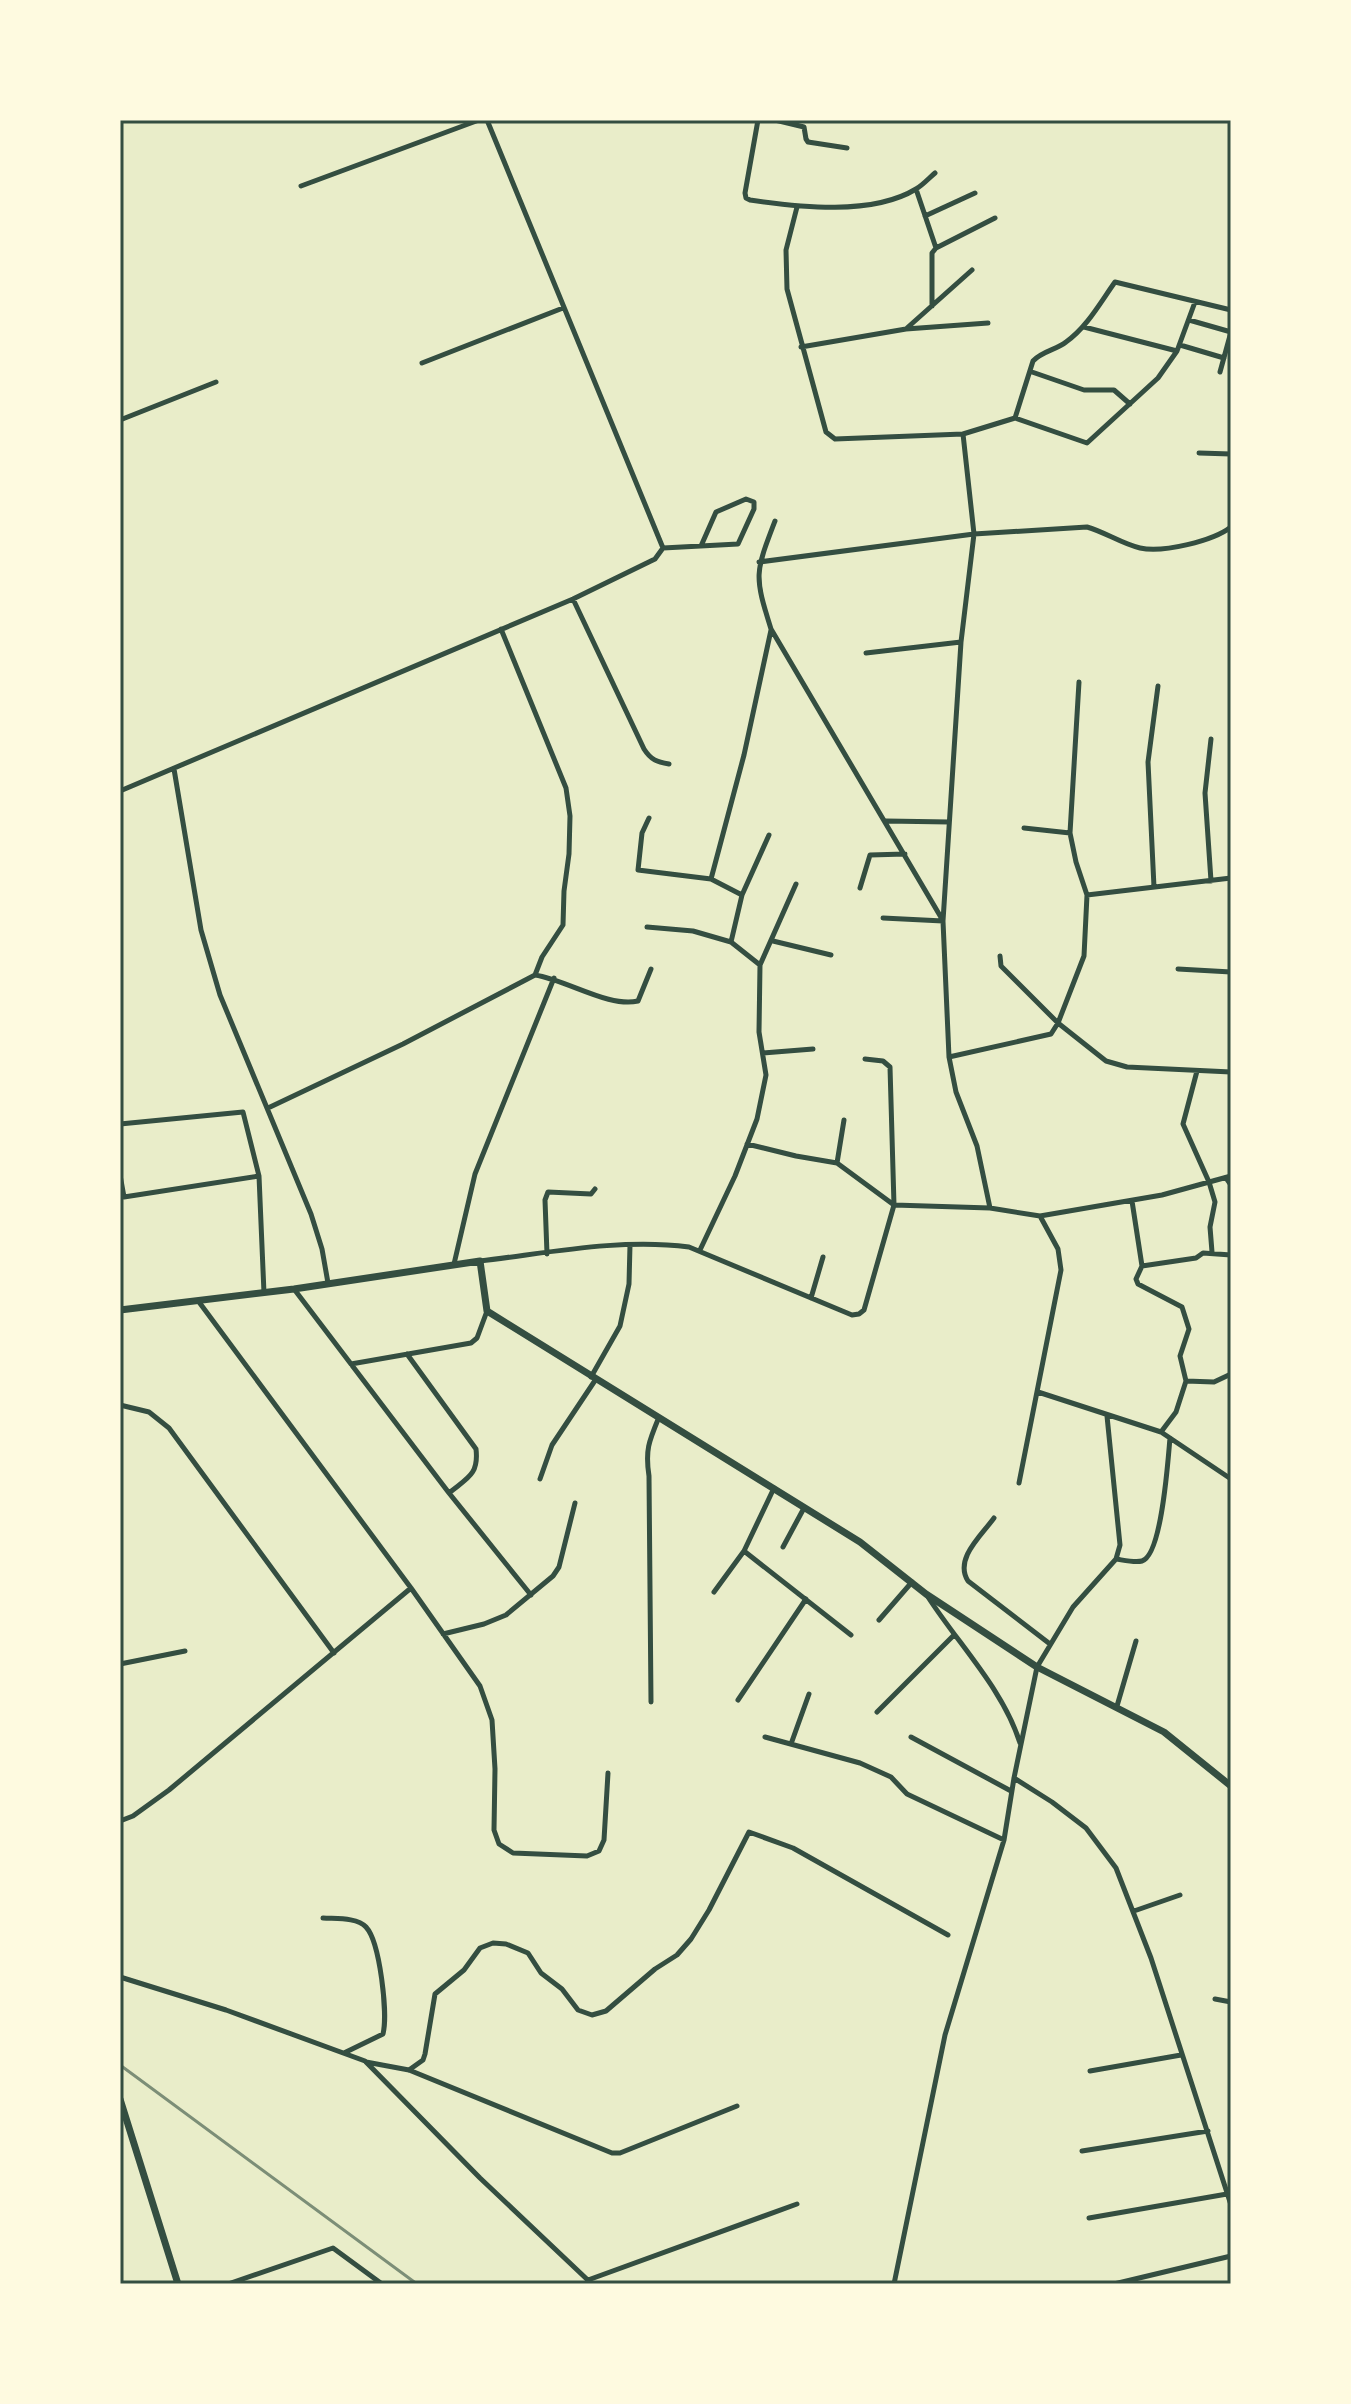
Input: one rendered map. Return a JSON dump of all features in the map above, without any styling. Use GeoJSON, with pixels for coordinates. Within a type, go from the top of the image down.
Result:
{"type":"FeatureCollection","features":[{"type":"Feature","properties":{"kind":"main road"},"geometry":{"type":"LineString","coordinates":[[120,1310],[199,1302],[480,1261],[487,1311],[860,1542],[926,1594],[1037,1667],[1164,1732],[1231,1786]]}},
{"type":"Feature","properties":{"kind":"main road"},"geometry":{"type":"LineString","coordinates":[[120,2099],[178,2284]]}},
{"type":"Feature","properties":{"kind":"street"},"geometry":{"type":"LineString","coordinates":[[301,186],[479,120]]}},
{"type":"Feature","properties":{"kind":"street"},"geometry":{"type":"LineString","coordinates":[[487,120],[663,548]]}},
{"type":"Feature","properties":{"kind":"street"},"geometry":{"type":"LineString","coordinates":[[758,120],[746,198],[797,207],[873,205],[916,189],[935,173]]}},
{"type":"Feature","properties":{"kind":"street"},"geometry":{"type":"LineString","coordinates":[[775,120],[804,127],[808,142],[847,148]]}},
{"type":"Feature","properties":{"kind":"street"},"geometry":{"type":"LineString","coordinates":[[916,189],[936,248],[932,259],[932,306]]}},
{"type":"Feature","properties":{"kind":"street"},"geometry":{"type":"LineString","coordinates":[[925,216],[975,193]]}},
{"type":"Feature","properties":{"kind":"street"},"geometry":{"type":"LineString","coordinates":[[797,207],[786,250],[787,289],[801,347],[830,437],[963,434],[1015,418],[1087,443],[1158,378],[1178,348],[1195,302]]}},
{"type":"Feature","properties":{"kind":"street"},"geometry":{"type":"LineString","coordinates":[[936,248],[995,218]]}},
{"type":"Feature","properties":{"kind":"street"},"geometry":{"type":"LineString","coordinates":[[906,329],[972,270]]}},
{"type":"Feature","properties":{"kind":"street"},"geometry":{"type":"LineString","coordinates":[[1015,418],[1033,361],[1065,344],[1084,327],[1115,282],[1231,310]]}},
{"type":"Feature","properties":{"kind":"street"},"geometry":{"type":"LineString","coordinates":[[422,363],[563,308]]}},
{"type":"Feature","properties":{"kind":"street"},"geometry":{"type":"LineString","coordinates":[[1189,320],[1231,332],[1220,372]]}},
{"type":"Feature","properties":{"kind":"street"},"geometry":{"type":"LineString","coordinates":[[801,347],[906,329],[988,323]]}},
{"type":"Feature","properties":{"kind":"street"},"geometry":{"type":"LineString","coordinates":[[1084,327],[1224,358]]}},
{"type":"Feature","properties":{"kind":"street"},"geometry":{"type":"LineString","coordinates":[[1032,372],[1084,390],[1114,390],[1130,404]]}},
{"type":"Feature","properties":{"kind":"street"},"geometry":{"type":"LineString","coordinates":[[120,420],[216,382]]}},
{"type":"Feature","properties":{"kind":"street"},"geometry":{"type":"LineString","coordinates":[[963,434],[974,534],[961,642],[943,921],[949,1057],[956,1092],[977,1146],[990,1208]]}},
{"type":"Feature","properties":{"kind":"street"},"geometry":{"type":"LineString","coordinates":[[1199,453],[1231,454]]}},
{"type":"Feature","properties":{"kind":"street"},"geometry":{"type":"LineString","coordinates":[[663,548],[701,546],[738,544],[754,509],[754,502],[746,499],[716,512],[701,546]]}},
{"type":"Feature","properties":{"kind":"street"},"geometry":{"type":"LineString","coordinates":[[775,521],[759,562],[759,592],[771,629],[943,921]]}},
{"type":"Feature","properties":{"kind":"street"},"geometry":{"type":"LineString","coordinates":[[759,562],[974,534],[1087,527],[1105,532],[1136,548],[1150,549],[1220,536],[1231,527]]}},
{"type":"Feature","properties":{"kind":"street"},"geometry":{"type":"LineString","coordinates":[[120,791],[573,599],[655,559],[663,548]]}},
{"type":"Feature","properties":{"kind":"street"},"geometry":{"type":"LineString","coordinates":[[573,599],[644,749],[649,757],[669,764]]}},
{"type":"Feature","properties":{"kind":"street"},"geometry":{"type":"LineString","coordinates":[[501,629],[566,788],[570,816],[563,925],[542,957],[535,975]]}},
{"type":"Feature","properties":{"kind":"street"},"geometry":{"type":"LineString","coordinates":[[711,879],[744,755],[771,629]]}},
{"type":"Feature","properties":{"kind":"street"},"geometry":{"type":"LineString","coordinates":[[866,653],[961,642]]}},
{"type":"Feature","properties":{"kind":"street"},"geometry":{"type":"LineString","coordinates":[[949,1057],[1047,1036],[1058,1023],[1084,956],[1087,895],[1070,833],[1079,682]]}},
{"type":"Feature","properties":{"kind":"street"},"geometry":{"type":"LineString","coordinates":[[1154,887],[1148,762],[1158,686]]}},
{"type":"Feature","properties":{"kind":"street"},"geometry":{"type":"LineString","coordinates":[[1211,739],[1205,793],[1211,881]]}},
{"type":"Feature","properties":{"kind":"street"},"geometry":{"type":"LineString","coordinates":[[174,769],[201,930],[220,995],[311,1214],[328,1283]]}},
{"type":"Feature","properties":{"kind":"street"},"geometry":{"type":"LineString","coordinates":[[649,818],[642,833],[638,870],[711,879],[742,895]]}},
{"type":"Feature","properties":{"kind":"street"},"geometry":{"type":"LineString","coordinates":[[886,821],[949,822]]}},
{"type":"Feature","properties":{"kind":"street"},"geometry":{"type":"LineString","coordinates":[[1024,828],[1070,833]]}},
{"type":"Feature","properties":{"kind":"street"},"geometry":{"type":"LineString","coordinates":[[731,942],[742,895],[769,835]]}},
{"type":"Feature","properties":{"kind":"street"},"geometry":{"type":"LineString","coordinates":[[860,888],[870,855],[906,854]]}},
{"type":"Feature","properties":{"kind":"street"},"geometry":{"type":"LineString","coordinates":[[1087,895],[1231,878]]}},
{"type":"Feature","properties":{"kind":"street"},"geometry":{"type":"LineString","coordinates":[[700,1250],[735,1176],[757,1119],[766,1075],[759,1032],[760,965],[796,884]]}},
{"type":"Feature","properties":{"kind":"street"},"geometry":{"type":"LineString","coordinates":[[883,918],[943,921]]}},
{"type":"Feature","properties":{"kind":"street"},"geometry":{"type":"LineString","coordinates":[[647,927],[693,931],[731,942],[760,965]]}},
{"type":"Feature","properties":{"kind":"street"},"geometry":{"type":"LineString","coordinates":[[773,941],[831,955]]}},
{"type":"Feature","properties":{"kind":"street"},"geometry":{"type":"LineString","coordinates":[[1000,956],[1001,966],[1058,1023],[1106,1061],[1127,1067],[1231,1072]]}},
{"type":"Feature","properties":{"kind":"street"},"geometry":{"type":"LineString","coordinates":[[268,1108],[403,1044],[535,975],[554,978],[617,1002],[633,1002],[642,995],[651,969]]}},
{"type":"Feature","properties":{"kind":"street"},"geometry":{"type":"LineString","coordinates":[[1178,969],[1231,972]]}},
{"type":"Feature","properties":{"kind":"street"},"geometry":{"type":"LineString","coordinates":[[454,1264],[475,1174],[554,978]]}},
{"type":"Feature","properties":{"kind":"street"},"geometry":{"type":"LineString","coordinates":[[763,1053],[813,1049]]}},
{"type":"Feature","properties":{"kind":"street"},"geometry":{"type":"LineString","coordinates":[[480,1261],[663,1244],[700,1250],[852,1315],[859,1314],[864,1310],[894,1205],[890,1067],[883,1061],[865,1059]]}},
{"type":"Feature","properties":{"kind":"street"},"geometry":{"type":"LineString","coordinates":[[1197,1071],[1183,1124],[1215,1202],[1210,1227],[1212,1252]]}},
{"type":"Feature","properties":{"kind":"street"},"geometry":{"type":"LineString","coordinates":[[120,1124],[243,1112],[259,1176],[264,1293]]}},
{"type":"Feature","properties":{"kind":"street"},"geometry":{"type":"LineString","coordinates":[[837,1163],[844,1120]]}},
{"type":"Feature","properties":{"kind":"street"},"geometry":{"type":"LineString","coordinates":[[747,1144],[837,1163],[894,1205],[990,1208],[1040,1216],[1132,1201],[1228,1177],[1231,1185]]}},
{"type":"Feature","properties":{"kind":"street"},"geometry":{"type":"LineString","coordinates":[[120,1175],[124,1197],[259,1176]]}},
{"type":"Feature","properties":{"kind":"street"},"geometry":{"type":"LineString","coordinates":[[547,1254],[545,1200],[548,1192],[583,1195],[591,1194],[595,1189]]}},
{"type":"Feature","properties":{"kind":"street"},"geometry":{"type":"LineString","coordinates":[[1132,1201],[1142,1266],[1136,1279],[1138,1284],[1182,1307],[1189,1329],[1180,1356],[1186,1381],[1176,1412],[1161,1432]]}},
{"type":"Feature","properties":{"kind":"street"},"geometry":{"type":"LineString","coordinates":[[1019,1483],[1061,1270],[1058,1249],[1040,1216]]}},
{"type":"Feature","properties":{"kind":"street"},"geometry":{"type":"LineString","coordinates":[[540,1479],[552,1445],[594,1378],[620,1326],[629,1284],[630,1245]]}},
{"type":"Feature","properties":{"kind":"street"},"geometry":{"type":"LineString","coordinates":[[1142,1266],[1196,1258],[1203,1253],[1231,1255]]}},
{"type":"Feature","properties":{"kind":"street"},"geometry":{"type":"LineString","coordinates":[[811,1298],[823,1257]]}},
{"type":"Feature","properties":{"kind":"street"},"geometry":{"type":"LineString","coordinates":[[294,1289],[531,1595]]}},
{"type":"Feature","properties":{"kind":"street"},"geometry":{"type":"LineString","coordinates":[[199,1302],[480,1686],[492,1720],[494,1830],[499,1844],[513,1853],[587,1856],[599,1851],[604,1840],[608,1773]]}},
{"type":"Feature","properties":{"kind":"street"},"geometry":{"type":"LineString","coordinates":[[350,1364],[471,1343],[477,1338],[487,1311]]}},
{"type":"Feature","properties":{"kind":"street"},"geometry":{"type":"LineString","coordinates":[[407,1354],[476,1449],[475,1471],[449,1493]]}},
{"type":"Feature","properties":{"kind":"street"},"geometry":{"type":"LineString","coordinates":[[1186,1381],[1214,1382],[1231,1374]]}},
{"type":"Feature","properties":{"kind":"street"},"geometry":{"type":"LineString","coordinates":[[1038,1392],[1161,1432],[1231,1479]]}},
{"type":"Feature","properties":{"kind":"street"},"geometry":{"type":"LineString","coordinates":[[120,1405],[149,1412],[169,1428],[334,1653]]}},
{"type":"Feature","properties":{"kind":"street"},"geometry":{"type":"LineString","coordinates":[[651,1702],[649,1476],[646,1456],[660,1416]]}},
{"type":"Feature","properties":{"kind":"street"},"geometry":{"type":"LineString","coordinates":[[894,2284],[945,2035],[1004,1840],[1037,1667],[1073,1607],[1116,1559],[1120,1545],[1107,1416]]}},
{"type":"Feature","properties":{"kind":"street"},"geometry":{"type":"LineString","coordinates":[[1116,1559],[1142,1561],[1151,1555],[1158,1532],[1170,1438]]}},
{"type":"Feature","properties":{"kind":"street"},"geometry":{"type":"LineString","coordinates":[[714,1592],[744,1551],[774,1488]]}},
{"type":"Feature","properties":{"kind":"street"},"geometry":{"type":"LineString","coordinates":[[443,1634],[506,1615],[553,1576],[559,1567],[575,1503]]}},
{"type":"Feature","properties":{"kind":"street"},"geometry":{"type":"LineString","coordinates":[[783,1547],[804,1507]]}},
{"type":"Feature","properties":{"kind":"street"},"geometry":{"type":"LineString","coordinates":[[994,1518],[963,1561],[962,1572],[968,1581],[1050,1644]]}},
{"type":"Feature","properties":{"kind":"street"},"geometry":{"type":"LineString","coordinates":[[1231,1546],[1231,1560]]}},
{"type":"Feature","properties":{"kind":"street"},"geometry":{"type":"LineString","coordinates":[[744,1551],[851,1635]]}},
{"type":"Feature","properties":{"kind":"street"},"geometry":{"type":"LineString","coordinates":[[879,1620],[912,1582]]}},
{"type":"Feature","properties":{"kind":"street"},"geometry":{"type":"LineString","coordinates":[[120,1821],[133,1816],[169,1790],[411,1588]]}},
{"type":"Feature","properties":{"kind":"street"},"geometry":{"type":"LineString","coordinates":[[926,1594],[953,1636],[998,1694],[1021,1744]]}},
{"type":"Feature","properties":{"kind":"street"},"geometry":{"type":"LineString","coordinates":[[738,1700],[806,1599]]}},
{"type":"Feature","properties":{"kind":"street"},"geometry":{"type":"LineString","coordinates":[[877,1712],[953,1636]]}},
{"type":"Feature","properties":{"kind":"street"},"geometry":{"type":"LineString","coordinates":[[1117,1706],[1136,1641]]}},
{"type":"Feature","properties":{"kind":"street"},"geometry":{"type":"LineString","coordinates":[[120,1664],[185,1651]]}},
{"type":"Feature","properties":{"kind":"street"},"geometry":{"type":"LineString","coordinates":[[791,1744],[809,1694]]}},
{"type":"Feature","properties":{"kind":"street"},"geometry":{"type":"LineString","coordinates":[[765,1737],[860,1763],[891,1777],[907,1794],[1004,1840]]}},
{"type":"Feature","properties":{"kind":"street"},"geometry":{"type":"LineString","coordinates":[[911,1737],[1011,1791]]}},
{"type":"Feature","properties":{"kind":"street"},"geometry":{"type":"LineString","coordinates":[[1014,1778],[1086,1828],[1116,1868],[1134,1911],[1231,2205]]}},
{"type":"Feature","properties":{"kind":"street"},"geometry":{"type":"LineString","coordinates":[[409,2070],[423,2060],[435,1994],[464,1970],[480,1948],[493,1943],[506,1944],[528,1953],[541,1973],[562,1989],[583,2013],[592,2015],[615,2005],[655,1969],[677,1955],[691,1939],[749,1832],[793,1848],[948,1935]]}},
{"type":"Feature","properties":{"kind":"street"},"geometry":{"type":"LineString","coordinates":[[1134,1911],[1180,1895]]}},
{"type":"Feature","properties":{"kind":"street"},"geometry":{"type":"LineString","coordinates":[[323,1918],[358,1922],[366,1926],[379,1952],[383,2034],[345,2052]]}},
{"type":"Feature","properties":{"kind":"street"},"geometry":{"type":"LineString","coordinates":[[120,1977],[365,2061],[409,2070],[612,2153],[620,2153],[737,2106]]}},
{"type":"Feature","properties":{"kind":"street"},"geometry":{"type":"LineString","coordinates":[[1215,1999],[1231,2002]]}},
{"type":"Feature","properties":{"kind":"street"},"geometry":{"type":"LineString","coordinates":[[1090,2071],[1181,2055]]}},
{"type":"Feature","properties":{"kind":"street"},"geometry":{"type":"LineString","coordinates":[[365,2061],[480,2178],[590,2282],[797,2204]]}},
{"type":"Feature","properties":{"kind":"street"},"geometry":{"type":"LineString","coordinates":[[1082,2151],[1208,2131]]}},
{"type":"Feature","properties":{"kind":"street"},"geometry":{"type":"LineString","coordinates":[[1089,2218],[1227,2194]]}},
{"type":"Feature","properties":{"kind":"street"},"geometry":{"type":"LineString","coordinates":[[228,2284],[333,2248],[382,2284]]}},
{"type":"Feature","properties":{"kind":"street"},"geometry":{"type":"LineString","coordinates":[[1114,2284],[1231,2256]]}},
{"type":"Feature","properties":{"kind":"railway"},"geometry":{"type":"LineString","coordinates":[[120,2065],[417,2284]]}}]}
